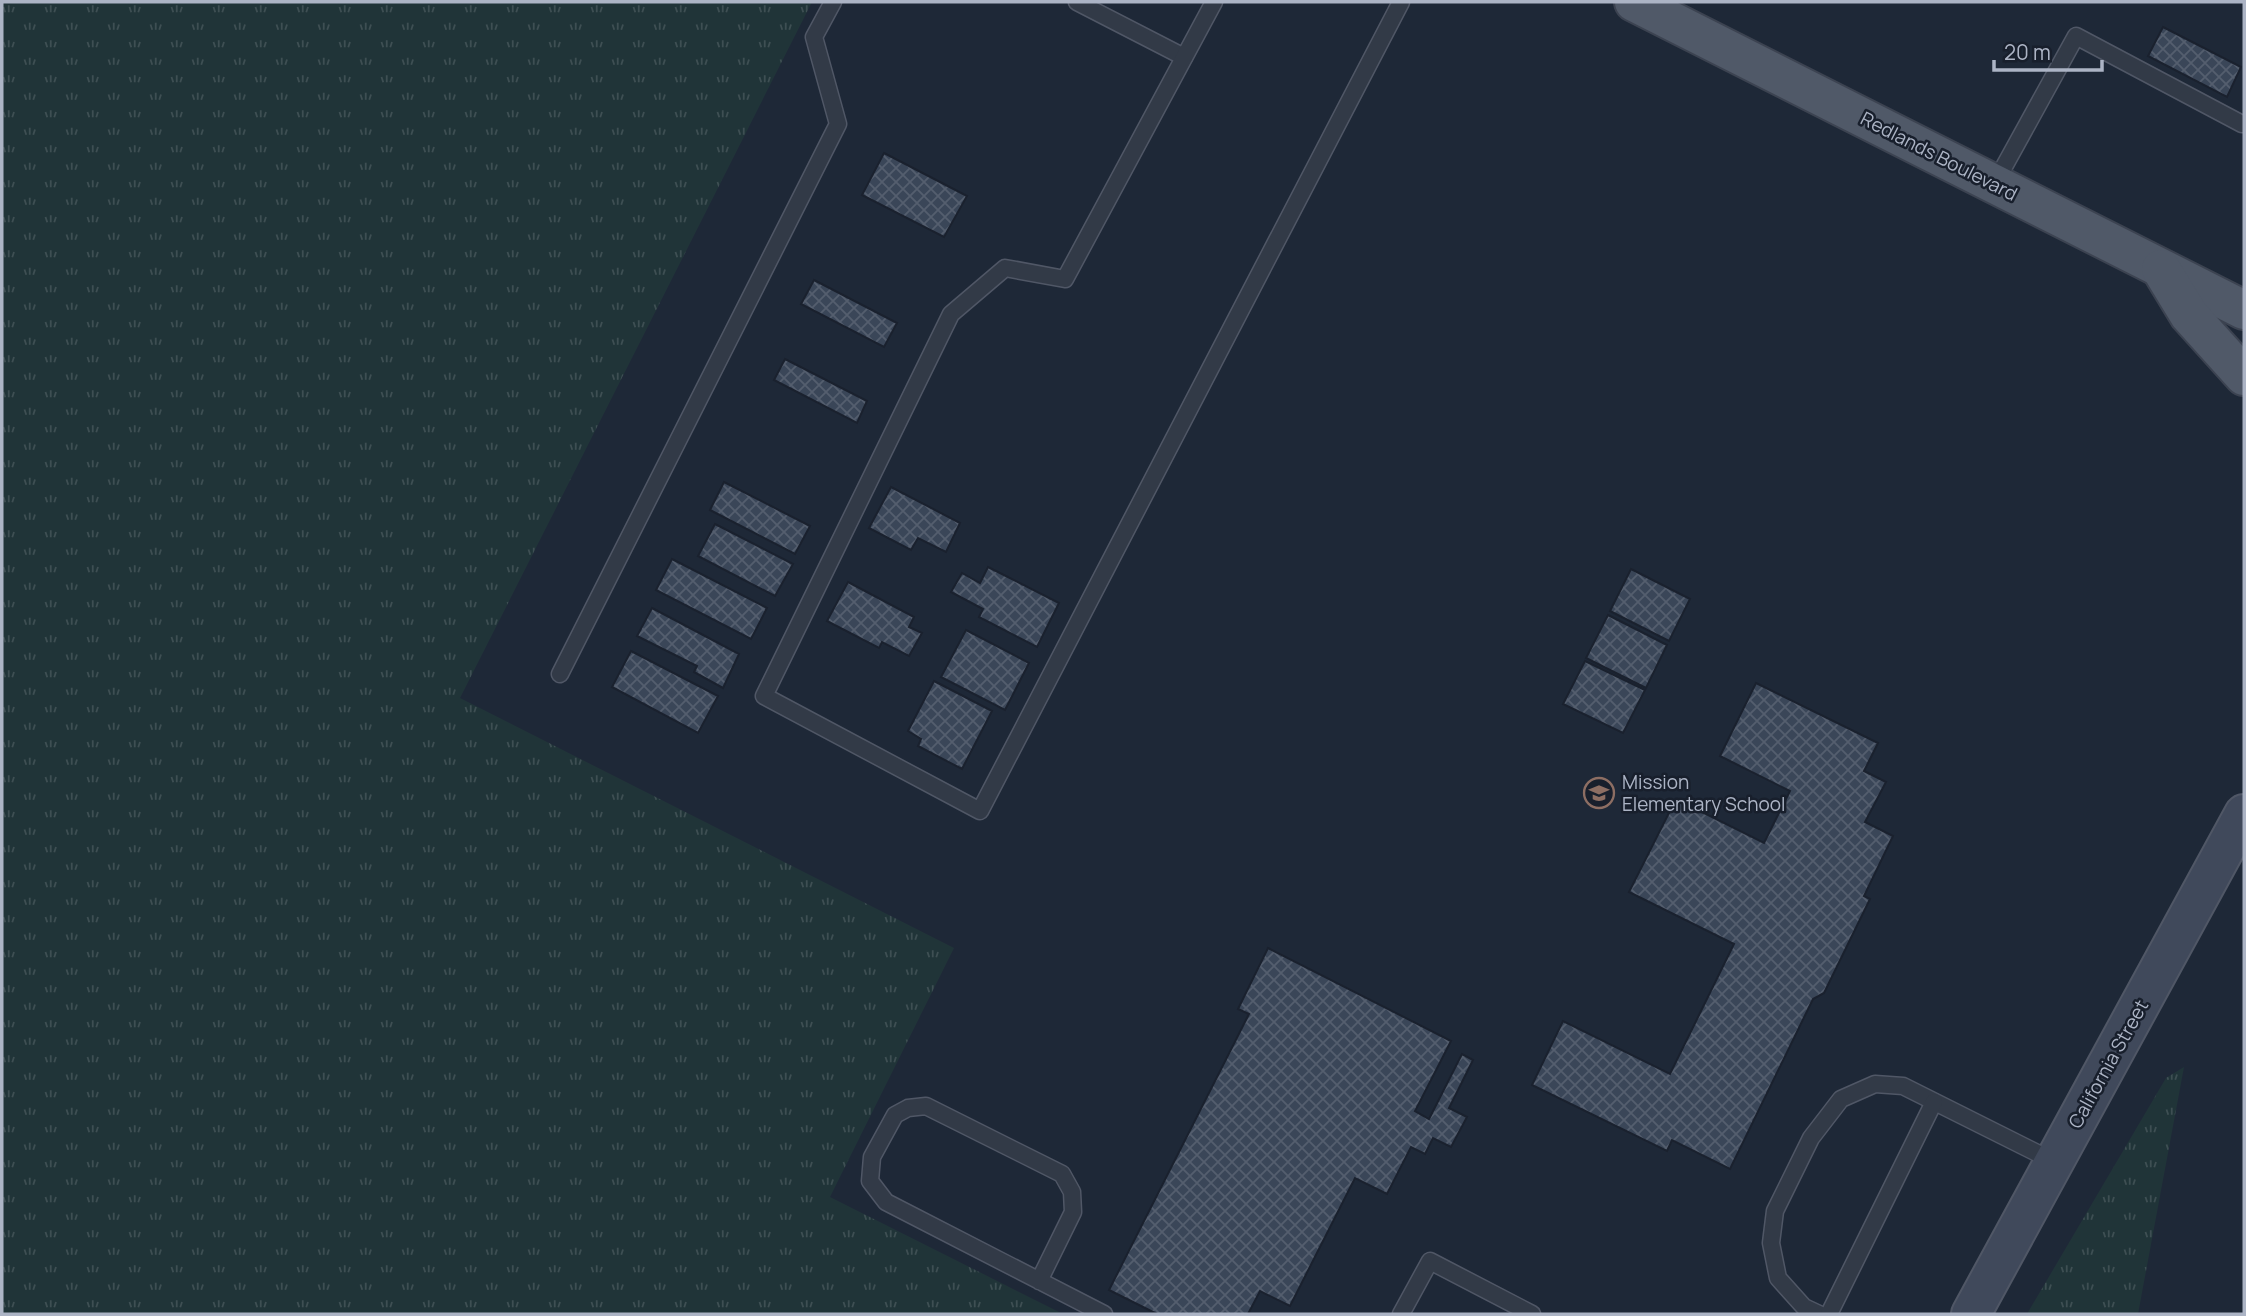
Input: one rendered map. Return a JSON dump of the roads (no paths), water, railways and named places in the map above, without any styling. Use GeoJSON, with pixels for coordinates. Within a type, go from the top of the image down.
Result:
{"type":"FeatureCollection","features":[{"type":"Feature","properties":{"kind":"main road","name":"Redlands Boulevard"},"geometry":{"type":"LineString","coordinates":[[1634,2],[2244,310]]}},
{"type":"Feature","properties":{"kind":"main road"},"geometry":{"type":"LineString","coordinates":[[2161,269],[2189,315],[2244,376]]}},
{"type":"Feature","properties":{"kind":"main road","name":"California Street"},"geometry":{"type":"LineString","coordinates":[[1971,1314],[2244,814]]}},
{"type":"Feature","properties":{"kind":"lane"},"geometry":{"type":"LineString","coordinates":[[560,674],[838,124],[814,37],[834,2]]}},
{"type":"Feature","properties":{"kind":"lane"},"geometry":{"type":"LineString","coordinates":[[1077,2],[1184,57]]}},
{"type":"Feature","properties":{"kind":"lane"},"geometry":{"type":"LineString","coordinates":[[1213,2],[1065,279],[1005,268],[951,314],[764,696],[980,811],[1401,2]]}},
{"type":"Feature","properties":{"kind":"lane"},"geometry":{"type":"LineString","coordinates":[[1995,183],[2076,36],[2244,124]]}},
{"type":"Feature","properties":{"kind":"lane"},"geometry":{"type":"LineString","coordinates":[[1819,1314],[1804,1307],[1777,1278],[1771,1243],[1775,1211],[1811,1138],[1841,1099],[1875,1084],[1903,1086],[2054,1163]]}},
{"type":"Feature","properties":{"kind":"lane"},"geometry":{"type":"LineString","coordinates":[[1829,1314],[1934,1102]]}},
{"type":"Feature","properties":{"kind":"lane"},"geometry":{"type":"LineString","coordinates":[[1039,1280],[1073,1212],[1072,1192],[1062,1174],[926,1107],[908,1108],[895,1115],[872,1157],[870,1181],[886,1202],[1104,1314]]}},
{"type":"Feature","properties":{"kind":"lane"},"geometry":{"type":"LineString","coordinates":[[1401,1314],[1430,1261],[1532,1314]]}},
{"type":"Feature","properties":{"kind":"place","name":"Mission Elementary School"},"geometry":{"type":"Point","coordinates":[1599,793]}}]}
